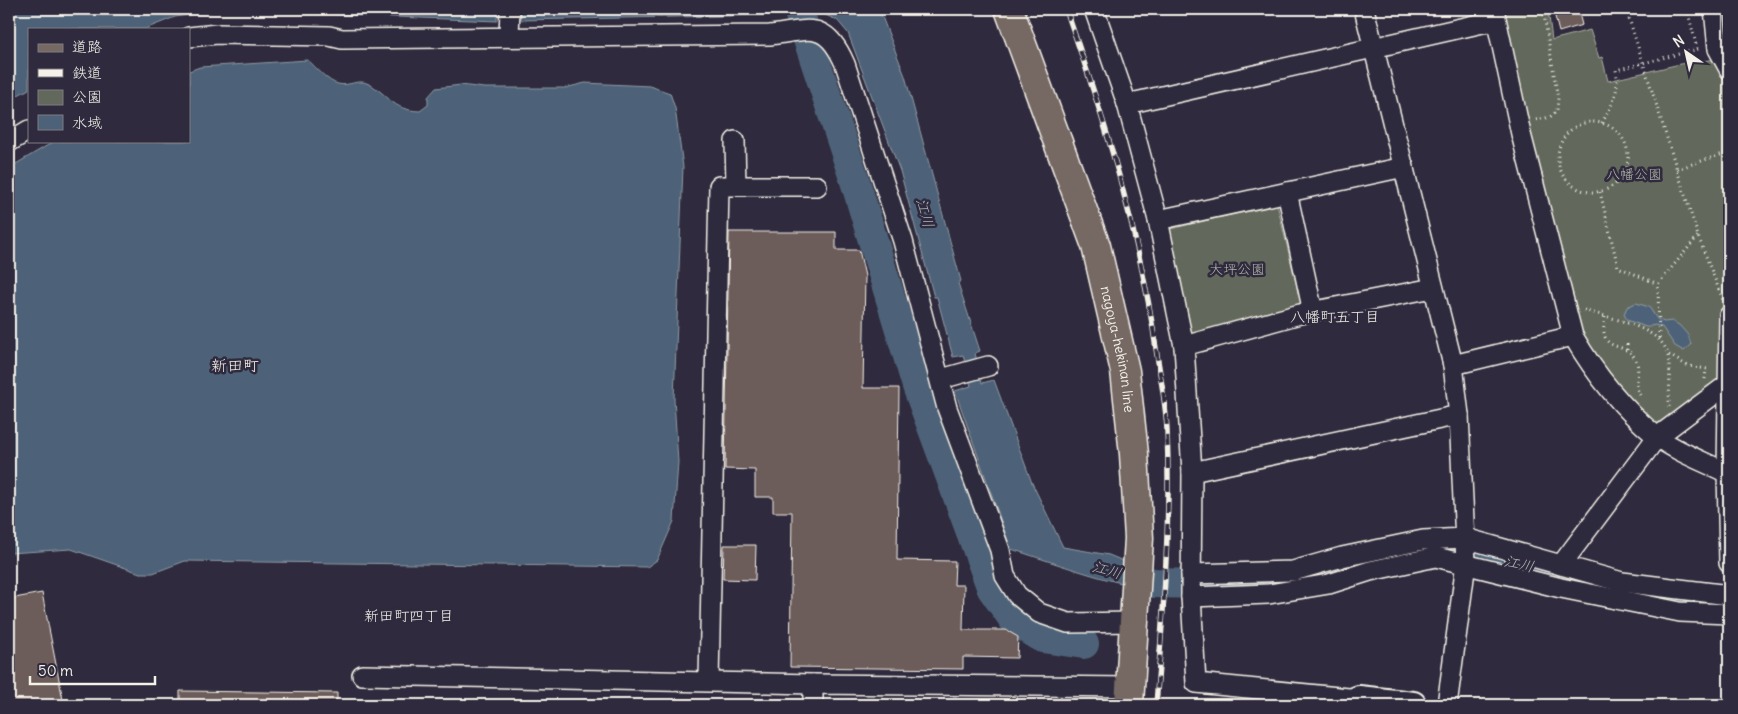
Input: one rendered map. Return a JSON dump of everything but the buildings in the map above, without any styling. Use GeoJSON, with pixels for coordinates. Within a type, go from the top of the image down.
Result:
{"type":"FeatureCollection","features":[{"type":"Feature","properties":{"kind":"main road","name":"nagoya-hekinan line"},"geometry":{"type":"LineString","coordinates":[[1010,9],[1096,246],[1125,371],[1134,454],[1139,538],[1129,696]]}},
{"type":"Feature","properties":{"kind":"main road"},"geometry":{"type":"LineString","coordinates":[[1352,702],[1413,705]]}},
{"type":"Feature","properties":{"kind":"street"},"geometry":{"type":"LineString","coordinates":[[1094,9],[1127,104],[1158,220],[1184,346],[1192,472],[1191,596],[1196,683],[1352,702]]}},
{"type":"Feature","properties":{"kind":"street"},"geometry":{"type":"LineString","coordinates":[[1364,9],[1453,365],[1459,415],[1466,564],[1447,705]]}},
{"type":"Feature","properties":{"kind":"street"},"geometry":{"type":"LineString","coordinates":[[1714,9],[1718,49],[1729,69]]}},
{"type":"Feature","properties":{"kind":"street"},"geometry":{"type":"LineString","coordinates":[[1127,104],[1375,48],[1495,14],[1521,134],[1573,336],[1590,365],[1612,394],[1663,432],[1727,473]]}},
{"type":"Feature","properties":{"kind":"street"},"geometry":{"type":"LineString","coordinates":[[190,37],[217,34],[329,36],[342,39],[509,23],[770,36],[816,30],[827,35],[838,48],[845,64],[903,241],[941,379],[947,408],[1000,550],[1005,576],[1017,595],[1039,613],[1068,623],[1134,621]]}},
{"type":"Feature","properties":{"kind":"street"},"geometry":{"type":"LineString","coordinates":[[9,142],[28,131]]}},
{"type":"Feature","properties":{"kind":"street"},"geometry":{"type":"LineString","coordinates":[[735,141],[736,186]]}},
{"type":"Feature","properties":{"kind":"street"},"geometry":{"type":"LineString","coordinates":[[1158,220],[1404,167]]}},
{"type":"Feature","properties":{"kind":"street"},"geometry":{"type":"LineString","coordinates":[[709,681],[719,186],[817,186]]}},
{"type":"Feature","properties":{"kind":"street"},"geometry":{"type":"LineString","coordinates":[[1287,192],[1314,312]]}},
{"type":"Feature","properties":{"kind":"street"},"geometry":{"type":"LineString","coordinates":[[1184,346],[1314,312],[1433,288]]}},
{"type":"Feature","properties":{"kind":"street"},"geometry":{"type":"LineString","coordinates":[[1729,316],[1727,473],[1729,563]]}},
{"type":"Feature","properties":{"kind":"street"},"geometry":{"type":"LineString","coordinates":[[1453,365],[1573,336]]}},
{"type":"Feature","properties":{"kind":"street"},"geometry":{"type":"LineString","coordinates":[[941,379],[988,366]]}},
{"type":"Feature","properties":{"kind":"street"},"geometry":{"type":"LineString","coordinates":[[1561,565],[1663,432],[1728,374]]}},
{"type":"Feature","properties":{"kind":"street"},"geometry":{"type":"LineString","coordinates":[[1192,472],[1459,415]]}},
{"type":"Feature","properties":{"kind":"street"},"geometry":{"type":"LineString","coordinates":[[1191,575],[1294,571],[1342,556],[1422,540],[1465,539],[1622,582],[1729,595]]}},
{"type":"Feature","properties":{"kind":"street"},"geometry":{"type":"LineString","coordinates":[[1191,596],[1268,594],[1329,584],[1370,571],[1436,557],[1562,588],[1680,612],[1729,614]]}},
{"type":"Feature","properties":{"kind":"street"},"geometry":{"type":"LineString","coordinates":[[362,675],[709,681],[1129,696]]}},
{"type":"Feature","properties":{"kind":"street"},"geometry":{"type":"LineString","coordinates":[[813,684],[813,705]]}},
{"type":"Feature","properties":{"kind":"path"},"geometry":{"type":"LineString","coordinates":[[1521,134],[1534,129],[1537,118],[1550,117],[1557,111],[1558,98],[1543,9]]}},
{"type":"Feature","properties":{"kind":"path"},"geometry":{"type":"LineString","coordinates":[[1626,9],[1698,236],[1729,316]]}},
{"type":"Feature","properties":{"kind":"path"},"geometry":{"type":"LineString","coordinates":[[1687,9],[1697,48]]}},
{"type":"Feature","properties":{"kind":"path"},"geometry":{"type":"LineString","coordinates":[[1602,124],[1615,100],[1618,82],[1616,70],[1697,48],[1718,49]]}},
{"type":"Feature","properties":{"kind":"path"},"geometry":{"type":"LineString","coordinates":[[1587,123],[1602,124],[1620,134],[1625,142],[1628,160],[1622,177],[1616,184],[1600,192],[1582,190],[1567,180],[1562,172],[1558,154],[1564,138],[1571,131],[1587,123]]}},
{"type":"Feature","properties":{"kind":"path"},"geometry":{"type":"LineString","coordinates":[[1678,169],[1729,152]]}},
{"type":"Feature","properties":{"kind":"path"},"geometry":{"type":"LineString","coordinates":[[1600,192],[1618,267],[1658,284]]}},
{"type":"Feature","properties":{"kind":"path"},"geometry":{"type":"LineString","coordinates":[[1663,432],[1668,355],[1659,338],[1658,284],[1698,236]]}},
{"type":"Feature","properties":{"kind":"path"},"geometry":{"type":"LineString","coordinates":[[1564,304],[1642,328],[1659,338]]}},
{"type":"Feature","properties":{"kind":"path"},"geometry":{"type":"LineString","coordinates":[[1605,317],[1603,330],[1608,340],[1615,348],[1626,350],[1634,357],[1639,369],[1636,379],[1638,392],[1641,397]]}},
{"type":"Feature","properties":{"kind":"path"},"geometry":{"type":"LineString","coordinates":[[1626,350],[1627,344]]}},
{"type":"Feature","properties":{"kind":"path"},"geometry":{"type":"LineString","coordinates":[[1668,355],[1688,366],[1728,374]]}},
{"type":"Feature","properties":{"kind":"path"},"geometry":{"type":"LineString","coordinates":[[1705,383],[1706,369]]}},
{"type":"Feature","properties":{"kind":"green space","name":"八幡公園"},"geometry":{"type":"Polygon","coordinates":[[[1503,9],[1548,9],[1552,40],[1590,30],[1599,58],[1602,57],[1608,81],[1680,64],[1717,59],[1729,82],[1729,295],[1724,319],[1723,384],[1657,429],[1616,390],[1578,336],[1525,129],[1503,9]]]}},
{"type":"Feature","properties":{"kind":"green space","name":"大坪公園"},"geometry":{"type":"Polygon","coordinates":[[[1277,204],[1302,308],[1191,334],[1170,229],[1277,204]]]}},
{"type":"Feature","properties":{"kind":"water"},"geometry":{"type":"Polygon","coordinates":[[[9,9],[284,9],[271,11],[223,10],[175,17],[148,28],[28,28],[28,90],[9,100],[9,9]]]}},
{"type":"Feature","properties":{"kind":"water"},"geometry":{"type":"Polygon","coordinates":[[[307,9],[497,9],[497,21],[318,14],[307,9]]]}},
{"type":"Feature","properties":{"kind":"water"},"geometry":{"type":"Polygon","coordinates":[[[521,9],[879,9],[905,76],[961,281],[958,283],[980,351],[975,353],[982,383],[994,380],[1032,483],[1063,547],[1109,555],[1152,573],[1177,578],[1176,593],[1113,581],[1011,549],[955,391],[971,386],[963,355],[953,357],[937,297],[934,297],[900,171],[848,33],[837,20],[823,14],[521,20],[521,9]]]}},
{"type":"Feature","properties":{"kind":"water"},"geometry":{"type":"Polygon","coordinates":[[[308,60],[334,83],[342,85],[365,82],[376,88],[397,105],[410,110],[420,111],[428,105],[428,97],[436,88],[461,85],[484,88],[565,88],[585,83],[650,86],[670,93],[675,108],[683,167],[674,399],[678,462],[674,521],[657,560],[647,567],[185,561],[153,573],[140,573],[71,549],[9,553],[9,168],[53,142],[190,142],[190,71],[200,67],[308,60]]]}},
{"type":"Feature","properties":{"kind":"water"},"geometry":{"type":"Polygon","coordinates":[[[1636,303],[1649,307],[1657,319],[1664,322],[1672,321],[1679,325],[1688,335],[1691,344],[1684,351],[1675,346],[1662,327],[1655,325],[1646,327],[1627,320],[1624,314],[1627,307],[1636,303]]]}},
{"type":"Feature","properties":{"kind":"waterway"},"geometry":{"type":"LineString","coordinates":[[798,9],[855,181],[917,386],[992,589],[1013,619],[1042,638],[1084,644]]}},
{"type":"Feature","properties":{"kind":"waterway","name":"江川"},"geometry":{"type":"LineString","coordinates":[[1136,578],[1153,583],[1203,584],[1296,580],[1428,547],[1458,550],[1577,577]]}},
{"type":"Feature","properties":{"kind":"waterway","name":"江川"},"geometry":{"type":"LineString","coordinates":[[1641,591],[1717,606],[1729,605]]}},
{"type":"Feature","properties":{"kind":"railway"},"geometry":{"type":"LineString","coordinates":[[1066,9],[1108,137],[1131,223],[1150,310],[1164,402],[1167,430],[1168,499],[1164,602],[1156,705]]}},
{"type":"Feature","properties":{"kind":"district","name":"八幡町五丁目"},"geometry":{"type":"Point","coordinates":[1335,317]}},
{"type":"Feature","properties":{"kind":"district","name":"新田町"},"geometry":{"type":"Point","coordinates":[235,365]}},
{"type":"Feature","properties":{"kind":"district","name":"新田町四丁目"},"geometry":{"type":"Point","coordinates":[409,616]}}]}
